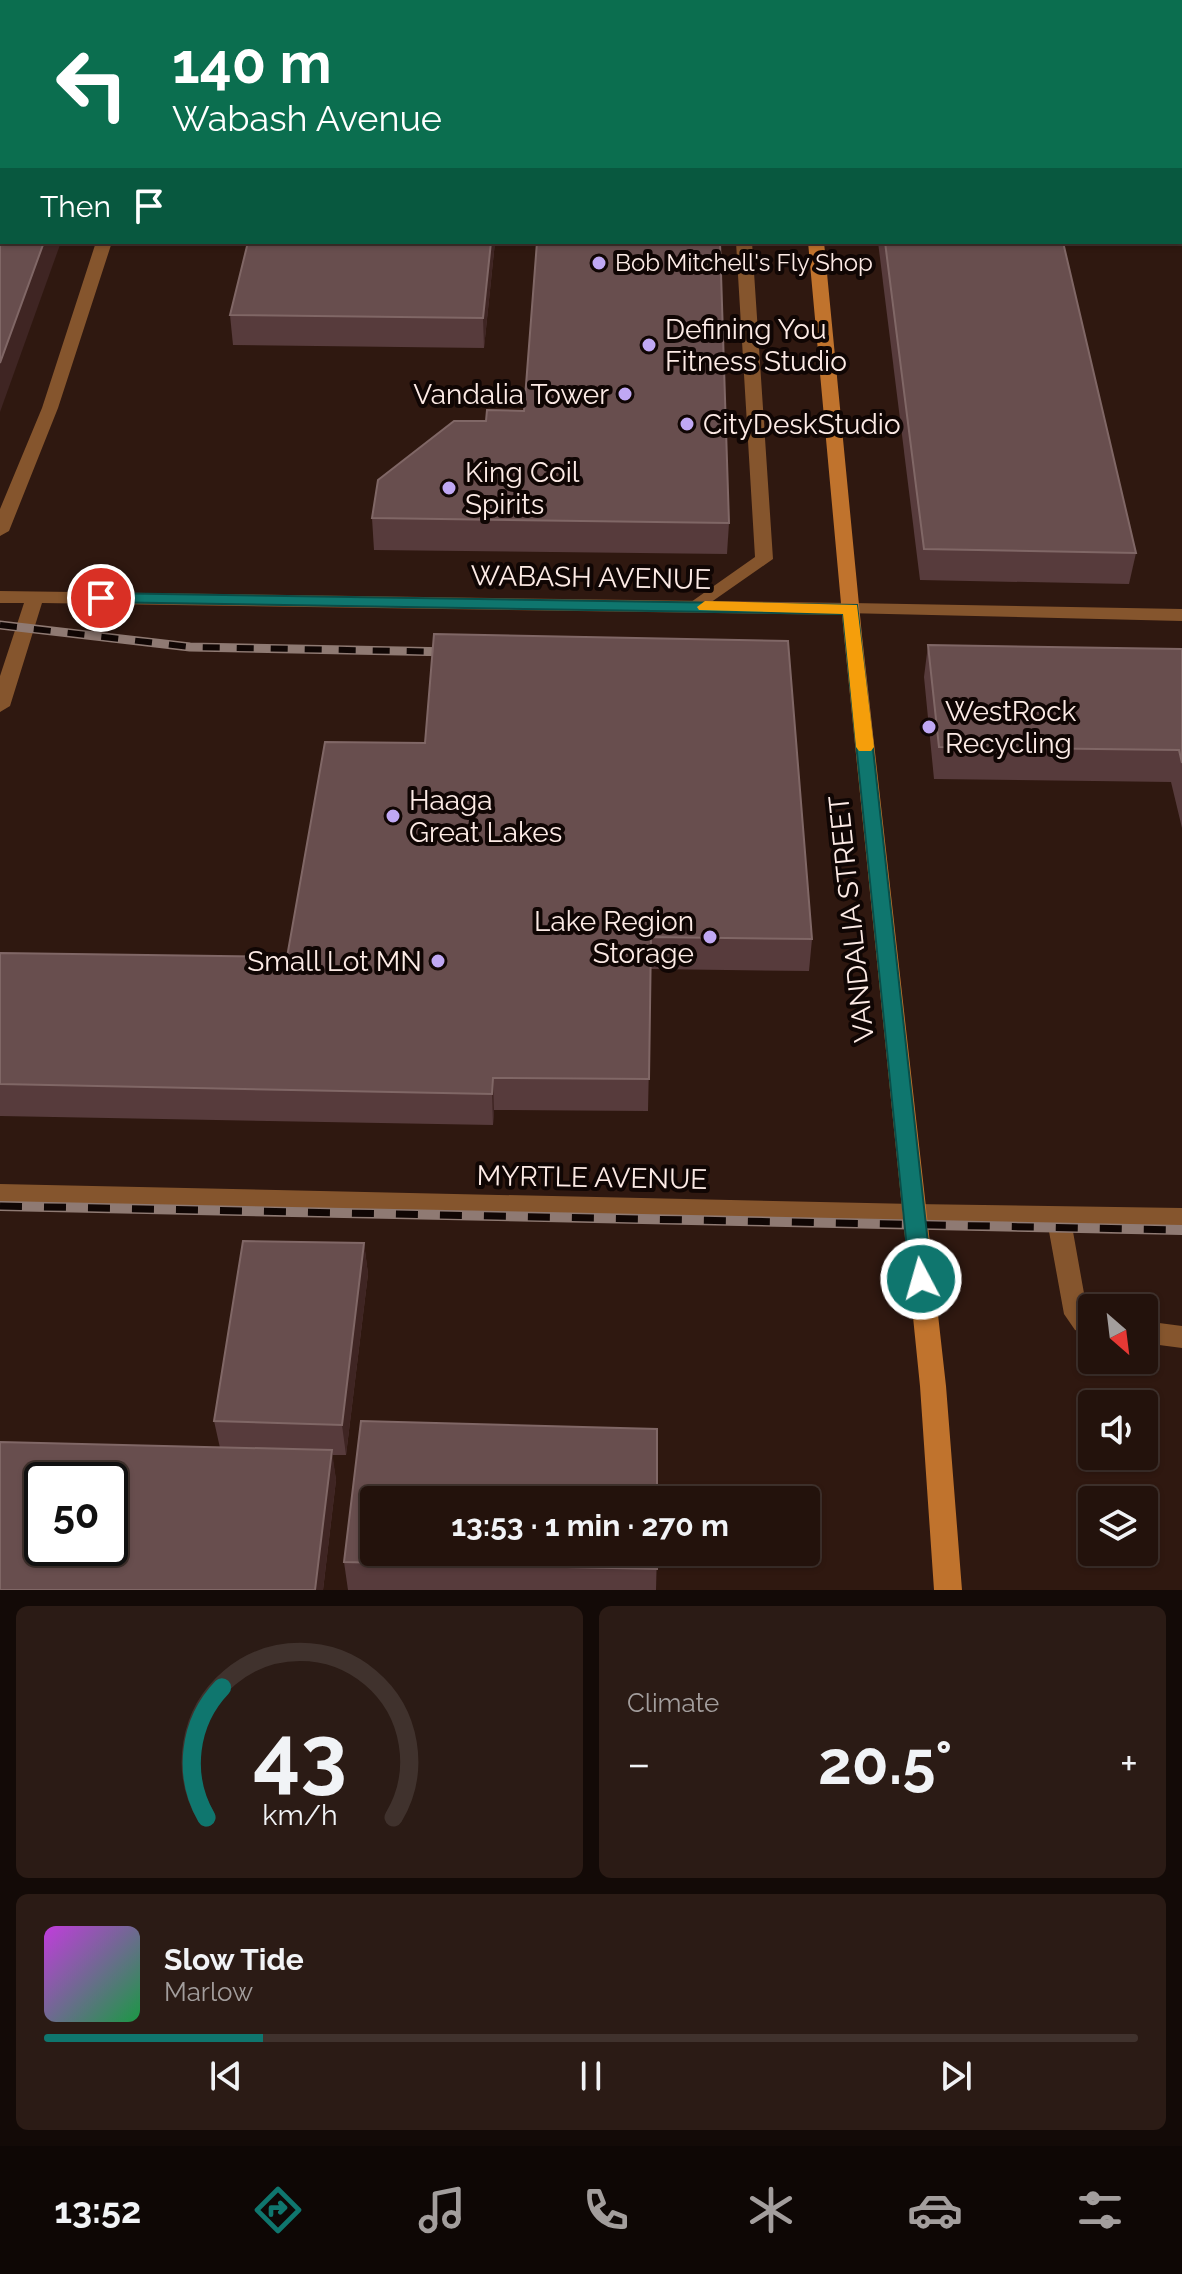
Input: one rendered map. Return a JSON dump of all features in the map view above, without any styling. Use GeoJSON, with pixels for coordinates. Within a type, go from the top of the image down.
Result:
{"type":"FeatureCollection","features":[{"type":"Feature","properties":{"kind":"main road","name":"VANDALIA STREET"},"geometry":{"type":"LineString","coordinates":[[816,244],[851,609],[933,1386],[948,1590]]}},
{"type":"Feature","properties":{"kind":"street"},"geometry":{"type":"LineString","coordinates":[[0,531],[50,408],[103,244]]}},
{"type":"Feature","properties":{"kind":"street"},"geometry":{"type":"LineString","coordinates":[[697,606],[764,559],[744,244]]}},
{"type":"Feature","properties":{"kind":"street","name":"WABASH AVENUE"},"geometry":{"type":"LineString","coordinates":[[0,597],[1182,615]]}},
{"type":"Feature","properties":{"kind":"street"},"geometry":{"type":"LineString","coordinates":[[0,706],[35,597]]}},
{"type":"Feature","properties":{"kind":"street","name":"MYRTLE AVENUE"},"geometry":{"type":"LineString","coordinates":[[0,1194],[1182,1218]]}},
{"type":"Feature","properties":{"kind":"street"},"geometry":{"type":"LineString","coordinates":[[1058,1216],[1078,1316]]}},
{"type":"Feature","properties":{"kind":"street"},"geometry":{"type":"LineString","coordinates":[[1158,1334],[1182,1337]]}},
{"type":"Feature","properties":{"kind":"building"},"geometry":{"type":"Polygon","coordinates":[[[0,244],[43,244],[0,363],[0,244]]]}},
{"type":"Feature","properties":{"kind":"building","name":"Vandalia Tower"},"geometry":{"type":"Polygon","coordinates":[[[248,244],[491,244],[483,318],[230,315],[248,244]]]}},
{"type":"Feature","properties":{"kind":"building","name":"Vandalia Tower"},"geometry":{"type":"Polygon","coordinates":[[[537,244],[720,244],[729,523],[372,518],[378,480],[454,421],[486,421],[487,410],[524,411],[537,244]]]}},
{"type":"Feature","properties":{"kind":"building"},"geometry":{"type":"Polygon","coordinates":[[[885,244],[1063,244],[1136,553],[924,549],[885,244]]]}},
{"type":"Feature","properties":{"kind":"building"},"geometry":{"type":"Polygon","coordinates":[[[434,634],[788,641],[812,939],[651,937],[649,1079],[493,1078],[492,1094],[0,1084],[0,953],[287,957],[325,742],[425,743],[434,634]]]}},
{"type":"Feature","properties":{"kind":"building"},"geometry":{"type":"Polygon","coordinates":[[[928,645],[1182,649],[1182,763],[1179,750],[939,747],[928,645]]]}},
{"type":"Feature","properties":{"kind":"building"},"geometry":{"type":"Polygon","coordinates":[[[243,1241],[364,1243],[342,1425],[214,1421],[243,1241]]]}},
{"type":"Feature","properties":{"kind":"building"},"geometry":{"type":"Polygon","coordinates":[[[361,1421],[657,1429],[657,1486],[360,1486],[360,1562],[344,1562],[361,1421]]]}},
{"type":"Feature","properties":{"kind":"building"},"geometry":{"type":"Polygon","coordinates":[[[0,1442],[332,1450],[315,1590],[0,1590],[0,1442]]]}},
{"type":"Feature","properties":{"kind":"building"},"geometry":{"type":"Polygon","coordinates":[[[523,1566],[657,1566],[657,1569],[523,1566]]]}},
{"type":"Feature","properties":{"kind":"railway"},"geometry":{"type":"LineString","coordinates":[[0,625],[190,647],[455,652]]}},
{"type":"Feature","properties":{"kind":"railway"},"geometry":{"type":"LineString","coordinates":[[0,1206],[1182,1230]]}},
{"type":"Feature","properties":{"kind":"slow traffic"},"geometry":{"type":"LineString","coordinates":[[705,607],[851,609],[865,747]]}},
{"type":"Feature","properties":{"kind":"place","name":"Bob Mitchell's Fly Shop"},"geometry":{"type":"Point","coordinates":[599,263]}},
{"type":"Feature","properties":{"kind":"place","name":"Defining You Fitness Studio"},"geometry":{"type":"Point","coordinates":[649,345]}},
{"type":"Feature","properties":{"kind":"place","name":"Vandalia Tower"},"geometry":{"type":"Point","coordinates":[625,394]}},
{"type":"Feature","properties":{"kind":"place","name":"CityDeskStudio"},"geometry":{"type":"Point","coordinates":[687,424]}},
{"type":"Feature","properties":{"kind":"place","name":"King Coil Spirits"},"geometry":{"type":"Point","coordinates":[449,488]}},
{"type":"Feature","properties":{"kind":"place","name":"WestRock Recycling"},"geometry":{"type":"Point","coordinates":[929,727]}},
{"type":"Feature","properties":{"kind":"place","name":"Haaga Great Lakes"},"geometry":{"type":"Point","coordinates":[393,816]}},
{"type":"Feature","properties":{"kind":"place","name":"Lake Region Storage"},"geometry":{"type":"Point","coordinates":[710,937]}},
{"type":"Feature","properties":{"kind":"place","name":"Small Lot MN"},"geometry":{"type":"Point","coordinates":[438,961]}},
{"type":"Feature","properties":{"kind":"route"},"geometry":{"type":"LineString","coordinates":[[101,598],[851,609],[921,1279]]}}]}
